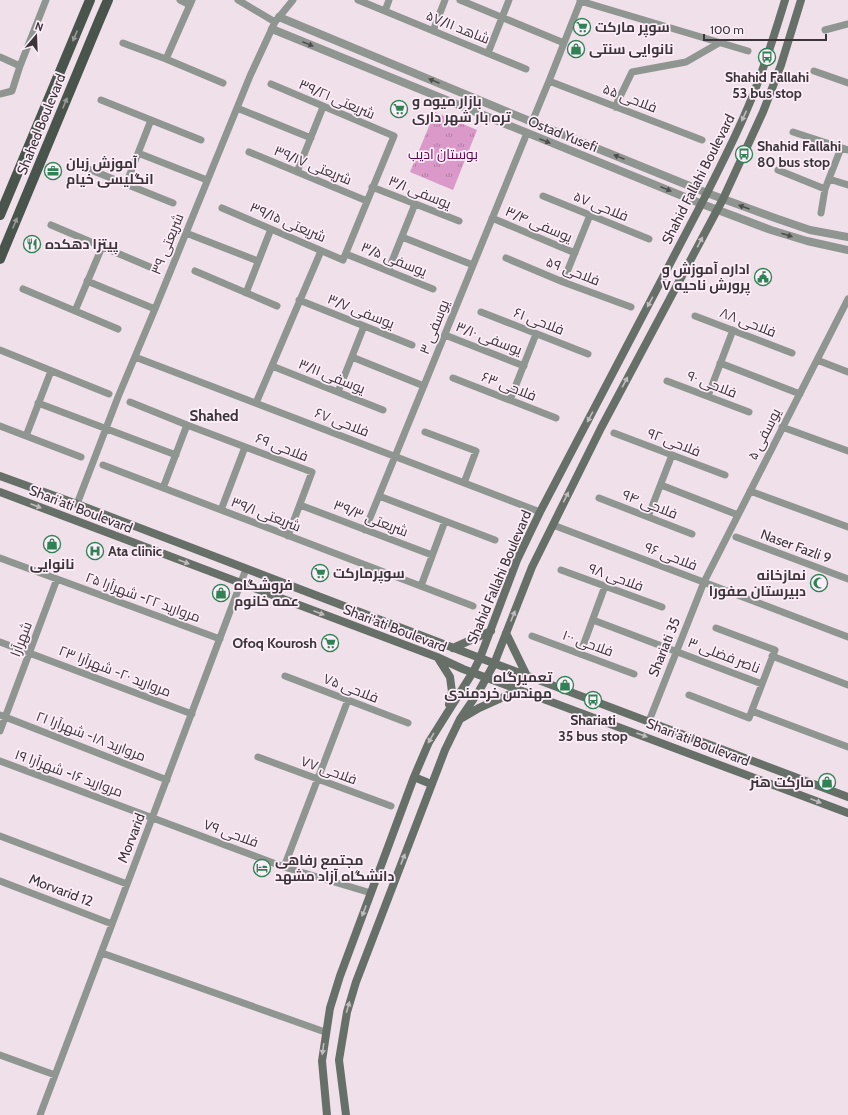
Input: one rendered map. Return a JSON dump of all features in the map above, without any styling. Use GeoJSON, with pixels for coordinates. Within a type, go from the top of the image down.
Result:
{"type":"FeatureCollection","features":[{"type":"Feature","properties":{"kind":"main road","name":"Shahed Boulevard"},"geometry":{"type":"LineString","coordinates":[[0,215],[90,0]]}},
{"type":"Feature","properties":{"kind":"main road","name":"Shahed Boulevard"},"geometry":{"type":"LineString","coordinates":[[0,259],[108,0]]}},
{"type":"Feature","properties":{"kind":"main road","name":"Shahid Fallahi Boulevard"},"geometry":{"type":"LineString","coordinates":[[328,1115],[322,1061],[325,1032],[330,1008],[340,976],[428,742],[473,672],[491,631],[518,560],[540,512],[702,204],[749,107],[785,0]]}},
{"type":"Feature","properties":{"kind":"main road","name":"Shahid Fallahi Boulevard"},"geometry":{"type":"LineString","coordinates":[[346,1115],[339,1060],[347,1012],[356,982],[431,784],[460,719],[479,691],[494,664],[532,567],[601,428],[723,199],[763,112],[781,65],[801,0]]}},
{"type":"Feature","properties":{"kind":"main road","name":"Shari'ati Boulevard"},"geometry":{"type":"LineString","coordinates":[[0,476],[848,797]]}},
{"type":"Feature","properties":{"kind":"main road","name":"Shari'ati Boulevard"},"geometry":{"type":"LineString","coordinates":[[0,492],[437,657],[487,678],[848,813]]}},
{"type":"Feature","properties":{"kind":"main road"},"geometry":{"type":"LineString","coordinates":[[453,648],[491,631]]}},
{"type":"Feature","properties":{"kind":"main road"},"geometry":{"type":"LineString","coordinates":[[506,633],[527,676]]}},
{"type":"Feature","properties":{"kind":"main road"},"geometry":{"type":"LineString","coordinates":[[437,657],[450,677],[452,692],[445,715]]}},
{"type":"Feature","properties":{"kind":"main road"},"geometry":{"type":"LineString","coordinates":[[460,719],[479,708],[520,690]]}},
{"type":"Feature","properties":{"kind":"main road"},"geometry":{"type":"LineString","coordinates":[[414,777],[431,784]]}},
{"type":"Feature","properties":{"kind":"street"},"geometry":{"type":"LineString","coordinates":[[0,94],[12,90],[46,0]]}},
{"type":"Feature","properties":{"kind":"street"},"geometry":{"type":"LineString","coordinates":[[166,59],[191,3],[180,0]]}},
{"type":"Feature","properties":{"kind":"street"},"geometry":{"type":"LineString","coordinates":[[238,0],[276,23]]}},
{"type":"Feature","properties":{"kind":"street","name":"شریعتی ۳۹"},"geometry":{"type":"LineString","coordinates":[[77,504],[134,356],[155,309],[250,76],[276,23],[293,0]]}},
{"type":"Feature","properties":{"kind":"street","name":"شاهد ۵۷/۱۱"},"geometry":{"type":"LineString","coordinates":[[358,0],[526,69]]}},
{"type":"Feature","properties":{"kind":"street"},"geometry":{"type":"LineString","coordinates":[[385,11],[389,0]]}},
{"type":"Feature","properties":{"kind":"street"},"geometry":{"type":"LineString","coordinates":[[434,31],[445,0]]}},
{"type":"Feature","properties":{"kind":"street"},"geometry":{"type":"LineString","coordinates":[[460,0],[564,42]]}},
{"type":"Feature","properties":{"kind":"street"},"geometry":{"type":"LineString","coordinates":[[488,53],[509,0]]}},
{"type":"Feature","properties":{"kind":"street"},"geometry":{"type":"LineString","coordinates":[[527,133],[580,0],[748,51]]}},
{"type":"Feature","properties":{"kind":"street","name":"Ostad Yusefi"},"geometry":{"type":"LineString","coordinates":[[276,23],[532,122],[723,199],[810,230],[848,237]]}},
{"type":"Feature","properties":{"kind":"street","name":"Ostad Yusefi"},"geometry":{"type":"LineString","coordinates":[[276,23],[527,133],[717,210],[771,230],[807,241],[848,250]]}},
{"type":"Feature","properties":{"kind":"street"},"geometry":{"type":"LineString","coordinates":[[825,30],[848,24]]}},
{"type":"Feature","properties":{"kind":"street"},"geometry":{"type":"LineString","coordinates":[[123,43],[223,83]]}},
{"type":"Feature","properties":{"kind":"street"},"geometry":{"type":"LineString","coordinates":[[615,106],[632,72],[686,62],[719,43]]}},
{"type":"Feature","properties":{"kind":"street"},"geometry":{"type":"LineString","coordinates":[[0,56],[20,66]]}},
{"type":"Feature","properties":{"kind":"street"},"geometry":{"type":"LineString","coordinates":[[814,71],[848,83]]}},
{"type":"Feature","properties":{"kind":"street","name":"فلاحی ۵۵"},"geometry":{"type":"LineString","coordinates":[[549,81],[702,140]]}},
{"type":"Feature","properties":{"kind":"street","name":"شریعتی ۳۹/۲۱"},"geometry":{"type":"LineString","coordinates":[[271,84],[394,136],[372,187]]}},
{"type":"Feature","properties":{"kind":"street"},"geometry":{"type":"LineString","coordinates":[[101,100],[201,140]]}},
{"type":"Feature","properties":{"kind":"street"},"geometry":{"type":"LineString","coordinates":[[297,172],[323,106]]}},
{"type":"Feature","properties":{"kind":"street"},"geometry":{"type":"LineString","coordinates":[[237,108],[311,138]]}},
{"type":"Feature","properties":{"kind":"street"},"geometry":{"type":"LineString","coordinates":[[126,184],[151,120]]}},
{"type":"Feature","properties":{"kind":"street"},"geometry":{"type":"LineString","coordinates":[[793,132],[844,149],[825,189],[821,213]]}},
{"type":"Feature","properties":{"kind":"street","name":"یوسفی ۳"},"geometry":{"type":"LineString","coordinates":[[366,530],[527,133]]}},
{"type":"Feature","properties":{"kind":"street","name":"شریعتی ۳۹/۱۷"},"geometry":{"type":"LineString","coordinates":[[249,152],[367,201]]}},
{"type":"Feature","properties":{"kind":"street"},"geometry":{"type":"LineString","coordinates":[[138,153],[207,180]]}},
{"type":"Feature","properties":{"kind":"street"},"geometry":{"type":"LineString","coordinates":[[76,164],[173,203]]}},
{"type":"Feature","properties":{"kind":"street"},"geometry":{"type":"LineString","coordinates":[[778,170],[825,189]]}},
{"type":"Feature","properties":{"kind":"street"},"geometry":{"type":"LineString","coordinates":[[830,179],[848,185]]}},
{"type":"Feature","properties":{"kind":"street"},"geometry":{"type":"LineString","coordinates":[[344,257],[372,187]]}},
{"type":"Feature","properties":{"kind":"street","name":"یوسفی ۳/۱"},"geometry":{"type":"LineString","coordinates":[[372,187],[459,221]]}},
{"type":"Feature","properties":{"kind":"street","name":"فلاحی ۵۷"},"geometry":{"type":"LineString","coordinates":[[543,196],[649,240]]}},
{"type":"Feature","properties":{"kind":"street"},"geometry":{"type":"LineString","coordinates":[[388,271],[415,204]]}},
{"type":"Feature","properties":{"kind":"street","name":"شریعتی ۳۹/۱۵"},"geometry":{"type":"LineString","coordinates":[[222,208],[320,251],[344,257]]}},
{"type":"Feature","properties":{"kind":"street"},"geometry":{"type":"LineString","coordinates":[[564,282],[590,216]]}},
{"type":"Feature","properties":{"kind":"street","name":"یوسفی ۳/۴"},"geometry":{"type":"LineString","coordinates":[[492,218],[575,253]]}},
{"type":"Feature","properties":{"kind":"street"},"geometry":{"type":"LineString","coordinates":[[51,225],[150,267]]}},
{"type":"Feature","properties":{"kind":"street"},"geometry":{"type":"LineString","coordinates":[[246,292],[270,229]]}},
{"type":"Feature","properties":{"kind":"street"},"geometry":{"type":"LineString","coordinates":[[186,233],[258,262]]}},
{"type":"Feature","properties":{"kind":"street"},"geometry":{"type":"LineString","coordinates":[[402,237],[473,265]]}},
{"type":"Feature","properties":{"kind":"street"},"geometry":{"type":"LineString","coordinates":[[75,311],[102,247]]}},
{"type":"Feature","properties":{"kind":"street"},"geometry":{"type":"LineString","coordinates":[[256,403],[320,251]]}},
{"type":"Feature","properties":{"kind":"street","name":"یوسفی ۳/۵"},"geometry":{"type":"LineString","coordinates":[[344,257],[388,271],[434,289]]}},
{"type":"Feature","properties":{"kind":"street","name":"فلاحی ۵۹"},"geometry":{"type":"LineString","coordinates":[[506,258],[631,307]]}},
{"type":"Feature","properties":{"kind":"street"},"geometry":{"type":"LineString","coordinates":[[195,271],[277,306]]}},
{"type":"Feature","properties":{"kind":"street"},"geometry":{"type":"LineString","coordinates":[[87,281],[155,309]]}},
{"type":"Feature","properties":{"kind":"street"},"geometry":{"type":"LineString","coordinates":[[23,289],[118,329]]}},
{"type":"Feature","properties":{"kind":"street","name":"یوسفی ۵"},"geometry":{"type":"LineString","coordinates":[[704,582],[848,299]]}},
{"type":"Feature","properties":{"kind":"street","name":"یوسفی ۳/۷"},"geometry":{"type":"LineString","coordinates":[[299,300],[412,345]]}},
{"type":"Feature","properties":{"kind":"street","name":"فلاحی ۶۱"},"geometry":{"type":"LineString","coordinates":[[481,312],[588,354]]}},
{"type":"Feature","properties":{"kind":"street","name":"فلاحی ۸۸"},"geometry":{"type":"LineString","coordinates":[[696,316],[792,353]]}},
{"type":"Feature","properties":{"kind":"street"},"geometry":{"type":"LineString","coordinates":[[338,392],[364,326]]}},
{"type":"Feature","properties":{"kind":"street"},"geometry":{"type":"LineString","coordinates":[[708,396],[733,330]]}},
{"type":"Feature","properties":{"kind":"street"},"geometry":{"type":"LineString","coordinates":[[510,400],[536,334]]}},
{"type":"Feature","properties":{"kind":"street","name":"یوسفی ۳/۱۰"},"geometry":{"type":"LineString","coordinates":[[445,335],[524,366]]}},
{"type":"Feature","properties":{"kind":"street"},"geometry":{"type":"LineString","coordinates":[[0,350],[108,394]]}},
{"type":"Feature","properties":{"kind":"street","name":"فلاحی ۶۷"},"geometry":{"type":"LineString","coordinates":[[134,356],[540,512]]}},
{"type":"Feature","properties":{"kind":"street"},"geometry":{"type":"LineString","coordinates":[[352,357],[424,386]]}},
{"type":"Feature","properties":{"kind":"street"},"geometry":{"type":"LineString","coordinates":[[817,360],[848,372]]}},
{"type":"Feature","properties":{"kind":"street"},"geometry":{"type":"LineString","coordinates":[[720,363],[800,394]]}},
{"type":"Feature","properties":{"kind":"street","name":"یوسفی ۳/۱۱"},"geometry":{"type":"LineString","coordinates":[[272,366],[383,410]]}},
{"type":"Feature","properties":{"kind":"street"},"geometry":{"type":"LineString","coordinates":[[26,436],[51,371]]}},
{"type":"Feature","properties":{"kind":"street","name":"فلاحی ۶۳"},"geometry":{"type":"LineString","coordinates":[[453,378],[556,418]]}},
{"type":"Feature","properties":{"kind":"street","name":"فلاحی ۹۰"},"geometry":{"type":"LineString","coordinates":[[667,380],[748,412]]}},
{"type":"Feature","properties":{"kind":"street","name":"فلاحی ۶۹"},"geometry":{"type":"LineString","coordinates":[[130,402],[312,472],[300,505]]}},
{"type":"Feature","properties":{"kind":"street"},"geometry":{"type":"LineString","coordinates":[[38,403],[176,455]]}},
{"type":"Feature","properties":{"kind":"street"},"geometry":{"type":"LineString","coordinates":[[163,488],[187,425]]}},
{"type":"Feature","properties":{"kind":"street"},"geometry":{"type":"LineString","coordinates":[[0,426],[81,457]]}},
{"type":"Feature","properties":{"kind":"street"},"geometry":{"type":"LineString","coordinates":[[782,427],[848,451]]}},
{"type":"Feature","properties":{"kind":"street"},"geometry":{"type":"LineString","coordinates":[[425,432],[476,452],[464,483]]}},
{"type":"Feature","properties":{"kind":"street","name":"فلاحی ۹۲"},"geometry":{"type":"LineString","coordinates":[[614,433],[725,475]]}},
{"type":"Feature","properties":{"kind":"street"},"geometry":{"type":"LineString","coordinates":[[220,510],[245,447]]}},
{"type":"Feature","properties":{"kind":"street"},"geometry":{"type":"LineString","coordinates":[[648,517],[672,455]]}},
{"type":"Feature","properties":{"kind":"street","name":"شریعتی ۳۹/۱"},"geometry":{"type":"LineString","coordinates":[[103,466],[472,606]]}},
{"type":"Feature","properties":{"kind":"street"},"geometry":{"type":"LineString","coordinates":[[661,485],[738,515]]}},
{"type":"Feature","properties":{"kind":"street"},"geometry":{"type":"LineString","coordinates":[[750,491],[848,527]]}},
{"type":"Feature","properties":{"kind":"street"},"geometry":{"type":"LineString","coordinates":[[379,496],[495,540]]}},
{"type":"Feature","properties":{"kind":"street","name":"فلاحی ۹۴"},"geometry":{"type":"LineString","coordinates":[[600,498],[692,534]]}},
{"type":"Feature","properties":{"kind":"street"},"geometry":{"type":"LineString","coordinates":[[288,536],[300,505]]}},
{"type":"Feature","properties":{"kind":"street","name":"شریعتی ۳۹/۳"},"geometry":{"type":"LineString","coordinates":[[300,505],[432,555]]}},
{"type":"Feature","properties":{"kind":"street"},"geometry":{"type":"LineString","coordinates":[[421,586],[445,521]]}},
{"type":"Feature","properties":{"kind":"street","name":"فلاحی ۹۶"},"geometry":{"type":"LineString","coordinates":[[553,525],[848,636]]}},
{"type":"Feature","properties":{"kind":"street","name":"Naser Fazli 9"},"geometry":{"type":"LineString","coordinates":[[736,538],[848,579]]}},
{"type":"Feature","properties":{"kind":"street","name":"مروارید ۲۲- شهرآرا ۲۵"},"geometry":{"type":"LineString","coordinates":[[0,558],[220,639]]}},
{"type":"Feature","properties":{"kind":"street","name":"Morvarid"},"geometry":{"type":"LineString","coordinates":[[40,1115],[246,569]]}},
{"type":"Feature","properties":{"kind":"street","name":"فلاحی ۹۸"},"geometry":{"type":"LineString","coordinates":[[561,570],[662,607]]}},
{"type":"Feature","properties":{"kind":"street","name":"شهرآرا"},"geometry":{"type":"LineString","coordinates":[[0,731],[3,716],[30,653],[57,579]]}},
{"type":"Feature","properties":{"kind":"street","name":"Shariati 35"},"geometry":{"type":"LineString","coordinates":[[649,721],[704,582]]}},
{"type":"Feature","properties":{"kind":"street"},"geometry":{"type":"LineString","coordinates":[[580,654],[605,586]]}},
{"type":"Feature","properties":{"kind":"street","name":"ناصر فضلی ۳"},"geometry":{"type":"LineString","coordinates":[[593,620],[762,684]]}},
{"type":"Feature","properties":{"kind":"street"},"geometry":{"type":"LineString","coordinates":[[716,628],[848,685]]}},
{"type":"Feature","properties":{"kind":"street","name":"فلاحی ۱۰۰"},"geometry":{"type":"LineString","coordinates":[[532,636],[634,674]]}},
{"type":"Feature","properties":{"kind":"street","name":"مروارید ۲۰- شهرآرا ۲۳"},"geometry":{"type":"LineString","coordinates":[[0,642],[192,714]]}},
{"type":"Feature","properties":{"kind":"street"},"geometry":{"type":"LineString","coordinates":[[750,715],[773,653]]}},
{"type":"Feature","properties":{"kind":"street","name":"فلاحی ۷۵"},"geometry":{"type":"LineString","coordinates":[[285,676],[408,723]]}},
{"type":"Feature","properties":{"kind":"street"},"geometry":{"type":"LineString","coordinates":[[689,695],[848,747]]}},
{"type":"Feature","properties":{"kind":"street"},"geometry":{"type":"LineString","coordinates":[[284,866],[348,700]]}},
{"type":"Feature","properties":{"kind":"street","name":"مروارید ۱۸- شهرآرا ۲۱"},"geometry":{"type":"LineString","coordinates":[[3,716],[167,780]]}},
{"type":"Feature","properties":{"kind":"street","name":"فلاحی ۷۷"},"geometry":{"type":"LineString","coordinates":[[258,757],[391,806]]}},
{"type":"Feature","properties":{"kind":"street","name":"مروارید ۱۶- شهرآرا ۱۹"},"geometry":{"type":"LineString","coordinates":[[0,762],[152,818]]}},
{"type":"Feature","properties":{"kind":"street","name":"فلاحی ۷۹"},"geometry":{"type":"LineString","coordinates":[[152,818],[284,866],[371,893]]}},
{"type":"Feature","properties":{"kind":"street"},"geometry":{"type":"LineString","coordinates":[[0,836],[127,884]]}},
{"type":"Feature","properties":{"kind":"street","name":"Morvarid 12"},"geometry":{"type":"LineString","coordinates":[[0,881],[112,924]]}},
{"type":"Feature","properties":{"kind":"street"},"geometry":{"type":"LineString","coordinates":[[102,953],[325,1032]]}},
{"type":"Feature","properties":{"kind":"street"},"geometry":{"type":"LineString","coordinates":[[0,1055],[55,1075]]}},
{"type":"Feature","properties":{"kind":"green space","name":"بوستان ادیب"},"geometry":{"type":"Polygon","coordinates":[[[435,112],[477,130],[453,190],[410,172],[435,112]]]}},
{"type":"Feature","properties":{"kind":"place","name":"سوپر مارکت"},"geometry":{"type":"Point","coordinates":[582,27]}},
{"type":"Feature","properties":{"kind":"place","name":"نانوایی سنتی"},"geometry":{"type":"Point","coordinates":[576,49]}},
{"type":"Feature","properties":{"kind":"place","name":"Shahid Fallahi 53 bus stop"},"geometry":{"type":"Point","coordinates":[767,57]}},
{"type":"Feature","properties":{"kind":"place","name":"بازار میوه و تره بار شهر داری"},"geometry":{"type":"Point","coordinates":[399,109]}},
{"type":"Feature","properties":{"kind":"place","name":"Shahid Fallahi 80 bus stop"},"geometry":{"type":"Point","coordinates":[744,154]}},
{"type":"Feature","properties":{"kind":"place","name":"آموزش زبان انگلیسی خیام"},"geometry":{"type":"Point","coordinates":[53,171]}},
{"type":"Feature","properties":{"kind":"place","name":"پیتزا دهکده"},"geometry":{"type":"Point","coordinates":[32,244]}},
{"type":"Feature","properties":{"kind":"place","name":"اداره آموزش و پرورش ناحیه ۷"},"geometry":{"type":"Point","coordinates":[763,277]}},
{"type":"Feature","properties":{"kind":"place","name":"نانوایی"},"geometry":{"type":"Point","coordinates":[52,544]}},
{"type":"Feature","properties":{"kind":"place","name":"Ata clinic"},"geometry":{"type":"Point","coordinates":[95,551]}},
{"type":"Feature","properties":{"kind":"place","name":"سوپرمارکت"},"geometry":{"type":"Point","coordinates":[320,573]}},
{"type":"Feature","properties":{"kind":"place","name":"نمازخانه دبیرستان صفورا"},"geometry":{"type":"Point","coordinates":[819,583]}},
{"type":"Feature","properties":{"kind":"place","name":"فروشگاه عمه خانوم"},"geometry":{"type":"Point","coordinates":[221,593]}},
{"type":"Feature","properties":{"kind":"place","name":"Ofoq Kourosh"},"geometry":{"type":"Point","coordinates":[330,643]}},
{"type":"Feature","properties":{"kind":"place","name":"تعمیرگاه مهندس خردمندی"},"geometry":{"type":"Point","coordinates":[565,685]}},
{"type":"Feature","properties":{"kind":"place","name":"Shariati 35 bus stop"},"geometry":{"type":"Point","coordinates":[593,700]}},
{"type":"Feature","properties":{"kind":"place","name":"مارکت هنر"},"geometry":{"type":"Point","coordinates":[827,782]}},
{"type":"Feature","properties":{"kind":"place","name":"مجتمع رفاهی دانشگاه آزاد مشهد"},"geometry":{"type":"Point","coordinates":[262,868]}},
{"type":"Feature","properties":{"kind":"district","name":"Shahed"},"geometry":{"type":"Point","coordinates":[214,416]}}]}
